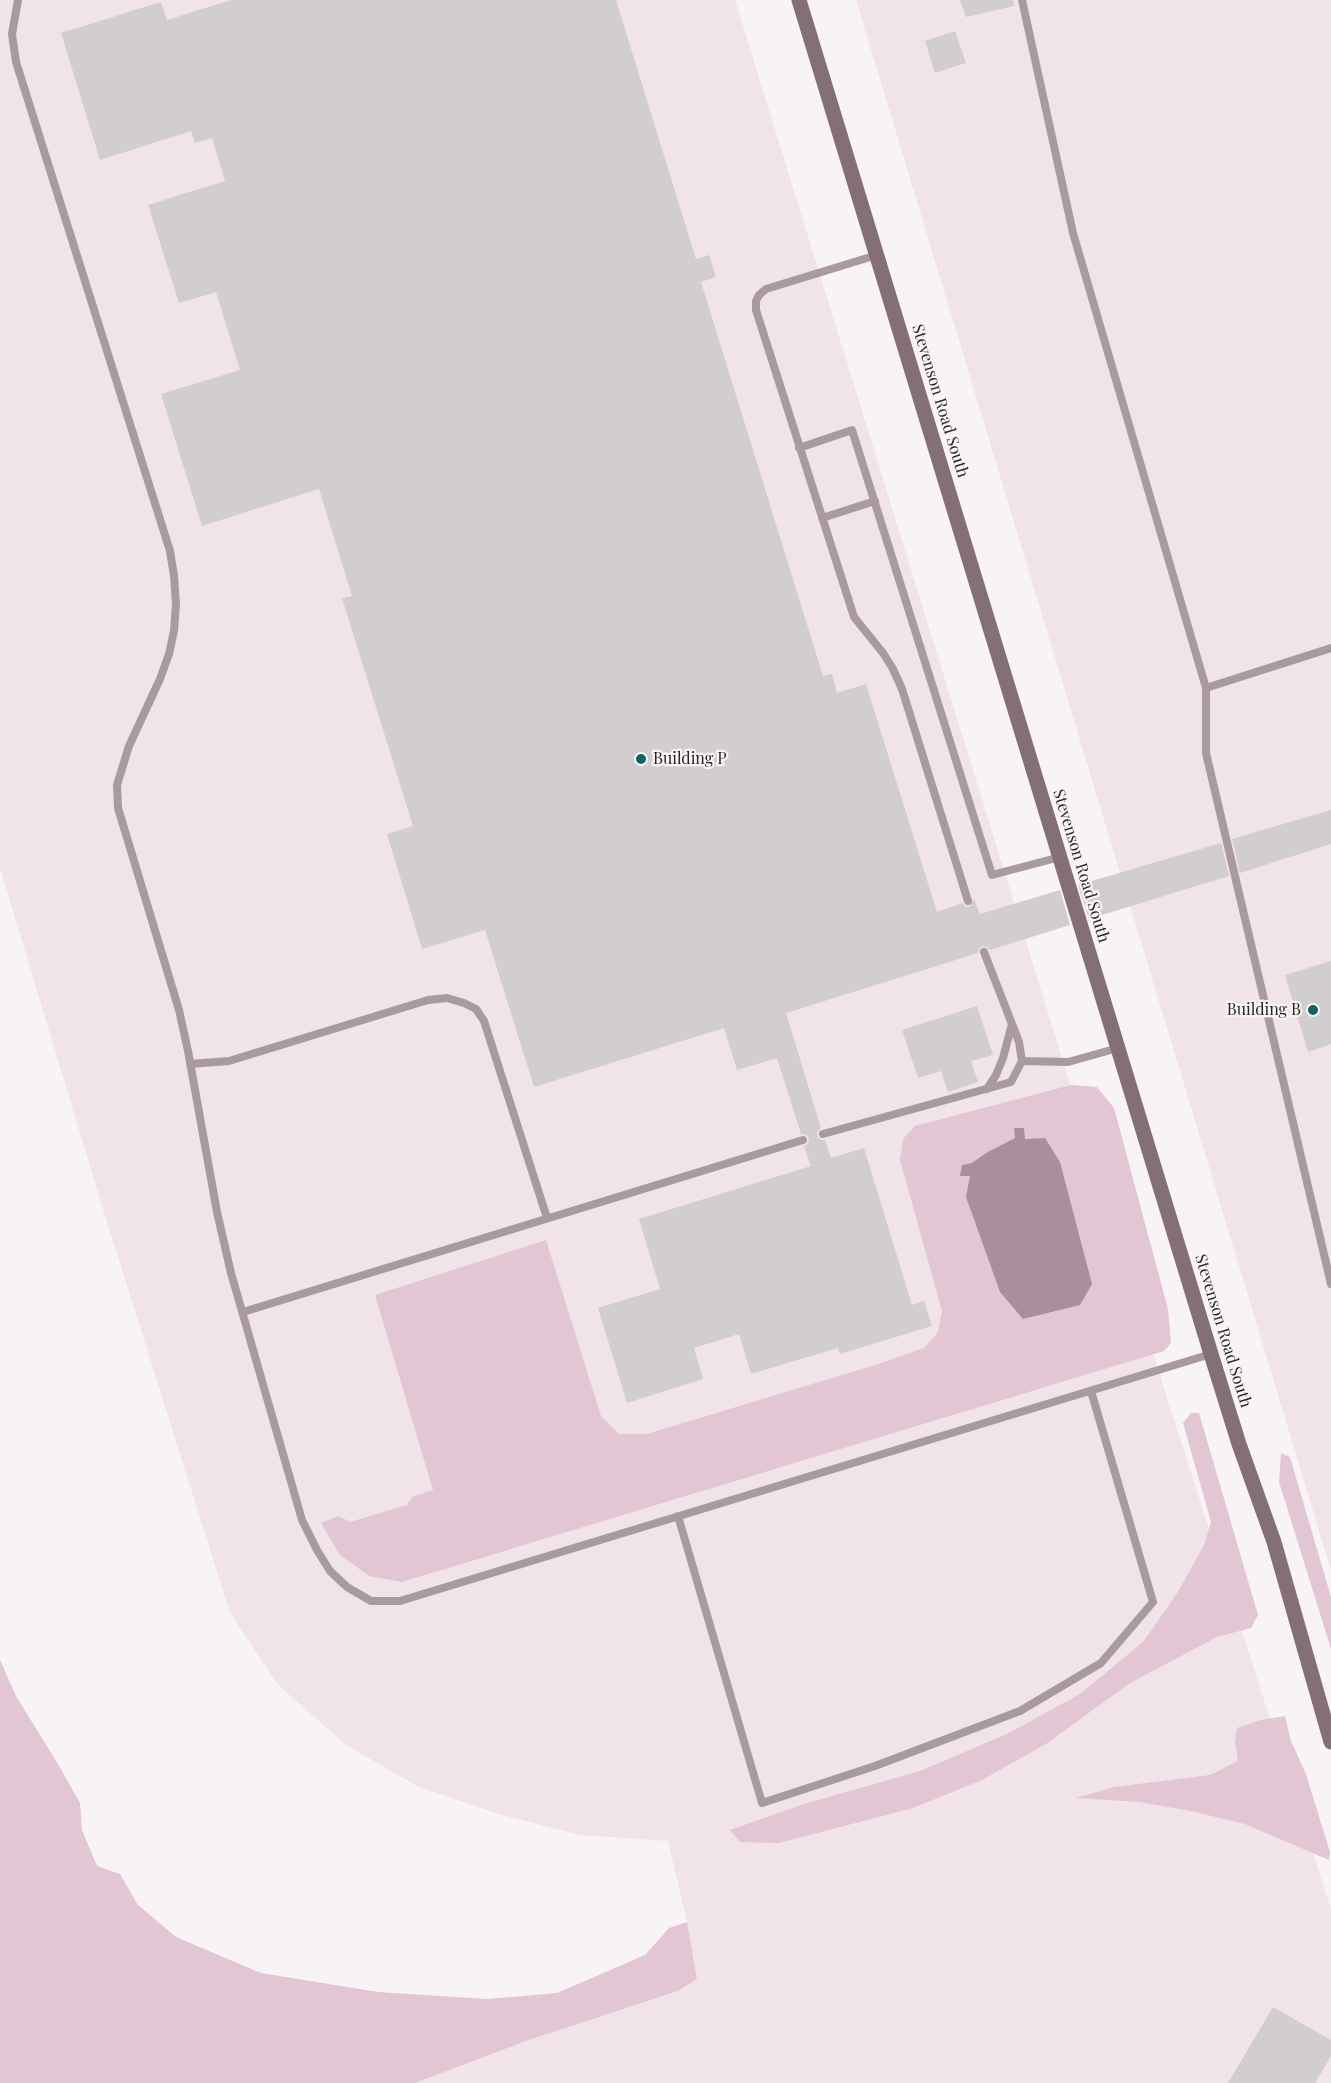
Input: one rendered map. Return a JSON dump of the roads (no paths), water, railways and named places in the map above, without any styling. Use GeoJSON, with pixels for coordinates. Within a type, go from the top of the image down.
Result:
{"type":"FeatureCollection","features":[{"type":"Feature","properties":{"kind":"main road","name":"Stevenson Road South"},"geometry":{"type":"LineString","coordinates":[[799,0],[1211,1354],[1239,1444],[1274,1542],[1331,1742]]}},
{"type":"Feature","properties":{"kind":"lane"},"geometry":{"type":"LineString","coordinates":[[18,0],[12,34],[16,62],[170,551],[174,576],[176,604],[169,654],[129,746],[117,786],[118,808],[179,1010],[217,1212],[231,1273],[302,1520],[330,1571],[347,1587],[371,1601],[399,1601],[1211,1354]]}},
{"type":"Feature","properties":{"kind":"lane"},"geometry":{"type":"LineString","coordinates":[[1022,0],[1073,233],[1206,688],[1206,753],[1331,1284]]}},
{"type":"Feature","properties":{"kind":"lane"},"geometry":{"type":"LineString","coordinates":[[877,255],[766,289],[756,301],[758,320],[854,617],[883,653],[902,689],[968,901]]}},
{"type":"Feature","properties":{"kind":"lane"},"geometry":{"type":"LineString","coordinates":[[799,448],[852,430],[992,875],[1060,857]]}},
{"type":"Feature","properties":{"kind":"lane"},"geometry":{"type":"LineString","coordinates":[[822,518],[874,501]]}},
{"type":"Feature","properties":{"kind":"lane"},"geometry":{"type":"LineString","coordinates":[[1206,688],[1331,648]]}},
{"type":"Feature","properties":{"kind":"lane"},"geometry":{"type":"LineString","coordinates":[[823,1134],[1011,1082],[1022,1061],[1019,1042],[984,952]]}},
{"type":"Feature","properties":{"kind":"lane"},"geometry":{"type":"LineString","coordinates":[[190,1064],[233,1060],[428,999],[447,998],[464,1003],[476,1009],[484,1021],[547,1218]]}},
{"type":"Feature","properties":{"kind":"lane"},"geometry":{"type":"LineString","coordinates":[[987,1089],[1003,1058],[1012,1024]]}},
{"type":"Feature","properties":{"kind":"lane"},"geometry":{"type":"LineString","coordinates":[[1022,1061],[1068,1062],[1118,1048]]}},
{"type":"Feature","properties":{"kind":"lane"},"geometry":{"type":"LineString","coordinates":[[243,1312],[803,1140]]}},
{"type":"Feature","properties":{"kind":"lane"},"geometry":{"type":"LineString","coordinates":[[678,1516],[762,1803],[874,1766],[1020,1711],[1101,1663],[1153,1602],[1091,1390]]}},
{"type":"Feature","properties":{"kind":"place","name":"Building P"},"geometry":{"type":"Point","coordinates":[641,759]}},
{"type":"Feature","properties":{"kind":"place","name":"Building B"},"geometry":{"type":"Point","coordinates":[1313,1010]}}]}
